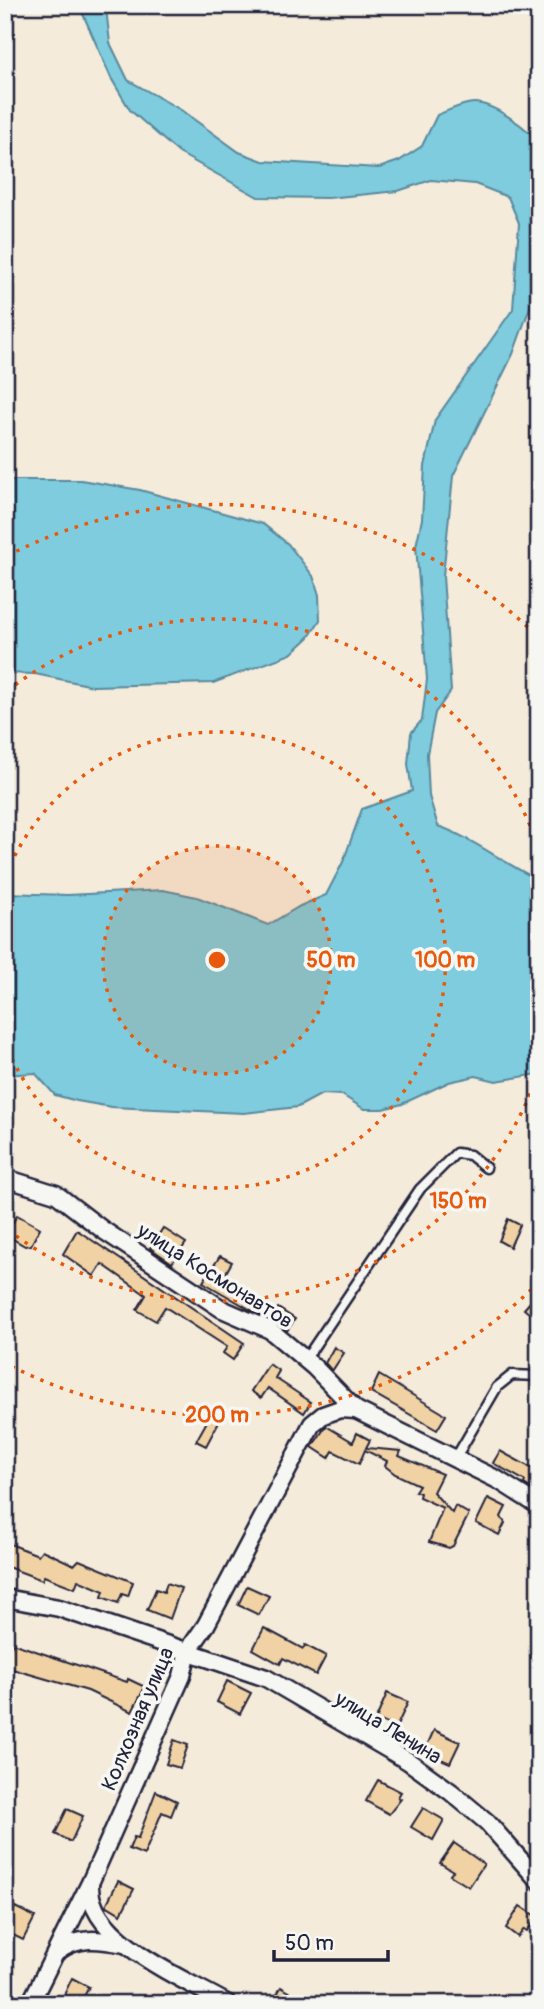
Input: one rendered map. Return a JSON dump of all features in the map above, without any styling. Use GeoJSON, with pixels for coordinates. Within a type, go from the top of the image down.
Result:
{"type":"FeatureCollection","features":[{"type":"Feature","properties":{"kind":"street","name":"улица Космонавтов"},"geometry":{"type":"LineString","coordinates":[[5,1178],[56,1194],[103,1230],[222,1309],[270,1330],[356,1410],[498,1480],[539,1506]]}},
{"type":"Feature","properties":{"kind":"street","name":"Колхозная улица"},"geometry":{"type":"LineString","coordinates":[[30,2004],[90,1883],[182,1676],[188,1651],[206,1625],[306,1433],[323,1415],[340,1409],[356,1410]]}},
{"type":"Feature","properties":{"kind":"street","name":"улица Ленина"},"geometry":{"type":"LineString","coordinates":[[5,1598],[59,1608],[158,1644],[188,1651],[266,1678],[408,1761],[487,1822],[539,1881]]}},
{"type":"Feature","properties":{"kind":"street"},"geometry":{"type":"LineString","coordinates":[[90,1883],[94,1909],[124,1944],[228,2004]]}},
{"type":"Feature","properties":{"kind":"street"},"geometry":{"type":"LineString","coordinates":[[57,1952],[70,1942],[96,1939],[124,1944]]}},
{"type":"Feature","properties":{"kind":"lane"},"geometry":{"type":"LineString","coordinates":[[305,1360],[420,1189],[440,1166],[456,1153],[470,1155],[486,1168]]}},
{"type":"Feature","properties":{"kind":"lane"},"geometry":{"type":"LineString","coordinates":[[455,1459],[497,1387],[512,1375],[539,1377]]}},
{"type":"Feature","properties":{"kind":"water"},"geometry":{"type":"Polygon","coordinates":[[[79,5],[104,5],[106,8],[110,43],[128,80],[181,110],[239,152],[263,161],[379,168],[399,161],[422,146],[437,115],[474,103],[491,107],[510,118],[528,131],[539,144],[539,282],[513,354],[453,476],[443,576],[451,691],[435,713],[427,754],[429,796],[438,826],[464,837],[539,880],[539,1074],[496,1081],[476,1076],[449,1082],[402,1104],[383,1109],[364,1109],[342,1095],[322,1094],[298,1107],[244,1113],[111,1107],[55,1095],[35,1073],[5,1075],[5,893],[68,895],[163,890],[197,897],[268,925],[300,906],[326,895],[343,862],[362,809],[412,791],[408,764],[411,733],[422,720],[427,679],[416,546],[422,519],[425,466],[435,420],[513,309],[519,223],[508,197],[475,184],[431,180],[398,191],[328,198],[258,197],[179,153],[130,110],[111,78],[79,5]]]}},
{"type":"Feature","properties":{"kind":"water"},"geometry":{"type":"Polygon","coordinates":[[[5,480],[81,480],[140,490],[263,524],[288,544],[313,576],[319,595],[320,620],[309,637],[291,654],[213,683],[93,686],[35,674],[5,673],[5,480]]]}},
{"type":"Feature","properties":{"kind":"building"},"geometry":{"type":"Polygon","coordinates":[[[17,1215],[40,1228],[31,1245],[25,1246],[6,1235],[17,1215]]]}},
{"type":"Feature","properties":{"kind":"building"},"geometry":{"type":"Polygon","coordinates":[[[508,1219],[520,1225],[510,1247],[499,1241],[508,1219]]]}},
{"type":"Feature","properties":{"kind":"building"},"geometry":{"type":"Polygon","coordinates":[[[163,1228],[186,1243],[172,1263],[150,1248],[163,1228]]]}},
{"type":"Feature","properties":{"kind":"building"},"geometry":{"type":"Polygon","coordinates":[[[77,1230],[244,1343],[233,1360],[223,1353],[227,1347],[165,1307],[156,1321],[137,1310],[146,1295],[102,1264],[94,1276],[63,1254],[77,1230]]]}},
{"type":"Feature","properties":{"kind":"building"},"geometry":{"type":"Polygon","coordinates":[[[220,1256],[232,1262],[224,1276],[275,1311],[278,1308],[295,1319],[287,1331],[203,1282],[220,1256]]]}},
{"type":"Feature","properties":{"kind":"building"},"geometry":{"type":"Polygon","coordinates":[[[539,1292],[539,1322],[524,1309],[539,1292]]]}},
{"type":"Feature","properties":{"kind":"building"},"geometry":{"type":"Polygon","coordinates":[[[334,1347],[344,1353],[332,1371],[325,1363],[334,1347]]]}},
{"type":"Feature","properties":{"kind":"building"},"geometry":{"type":"Polygon","coordinates":[[[269,1364],[279,1371],[275,1378],[311,1402],[304,1413],[268,1388],[261,1398],[251,1391],[269,1364]]]}},
{"type":"Feature","properties":{"kind":"building"},"geometry":{"type":"Polygon","coordinates":[[[379,1375],[446,1415],[437,1430],[371,1392],[379,1375]]]}},
{"type":"Feature","properties":{"kind":"building"},"geometry":{"type":"Polygon","coordinates":[[[215,1407],[224,1412],[206,1446],[196,1441],[215,1407]]]}},
{"type":"Feature","properties":{"kind":"building"},"geometry":{"type":"Polygon","coordinates":[[[326,1426],[353,1442],[357,1433],[370,1440],[366,1448],[401,1451],[399,1456],[442,1474],[433,1492],[452,1513],[455,1506],[469,1514],[453,1546],[449,1548],[429,1542],[443,1508],[419,1497],[420,1493],[415,1491],[419,1485],[395,1474],[385,1466],[387,1461],[365,1450],[359,1464],[333,1451],[329,1458],[312,1447],[326,1426]]]}},
{"type":"Feature","properties":{"kind":"building"},"geometry":{"type":"Polygon","coordinates":[[[500,1451],[533,1469],[539,1459],[539,1493],[524,1484],[525,1481],[493,1463],[500,1451]]]}},
{"type":"Feature","properties":{"kind":"building"},"geometry":{"type":"Polygon","coordinates":[[[488,1498],[506,1507],[501,1517],[505,1523],[499,1535],[476,1523],[488,1498]]]}},
{"type":"Feature","properties":{"kind":"building"},"geometry":{"type":"Polygon","coordinates":[[[5,1542],[38,1555],[42,1550],[74,1565],[79,1560],[133,1582],[128,1596],[122,1594],[118,1603],[102,1597],[104,1591],[78,1580],[75,1588],[44,1576],[42,1580],[5,1566],[5,1542]]]}},
{"type":"Feature","properties":{"kind":"building"},"geometry":{"type":"Polygon","coordinates":[[[167,1583],[181,1588],[170,1619],[147,1610],[156,1589],[164,1592],[167,1583]]]}},
{"type":"Feature","properties":{"kind":"building"},"geometry":{"type":"Polygon","coordinates":[[[247,1586],[269,1596],[259,1615],[238,1605],[247,1586]]]}},
{"type":"Feature","properties":{"kind":"building"},"geometry":{"type":"Polygon","coordinates":[[[264,1628],[303,1649],[305,1645],[326,1656],[316,1675],[283,1658],[280,1664],[253,1649],[264,1628]]]}},
{"type":"Feature","properties":{"kind":"building"},"geometry":{"type":"Polygon","coordinates":[[[12,1643],[127,1682],[128,1679],[145,1687],[132,1712],[88,1691],[5,1667],[12,1643]]]}},
{"type":"Feature","properties":{"kind":"building"},"geometry":{"type":"Polygon","coordinates":[[[227,1681],[251,1693],[240,1714],[217,1702],[227,1681]]]}},
{"type":"Feature","properties":{"kind":"building"},"geometry":{"type":"Polygon","coordinates":[[[387,1693],[408,1702],[396,1728],[376,1719],[387,1693]]]}},
{"type":"Feature","properties":{"kind":"building"},"geometry":{"type":"Polygon","coordinates":[[[434,1730],[460,1742],[450,1763],[424,1752],[434,1730]]]}},
{"type":"Feature","properties":{"kind":"building"},"geometry":{"type":"Polygon","coordinates":[[[174,1740],[188,1745],[180,1768],[166,1764],[174,1740]]]}},
{"type":"Feature","properties":{"kind":"building"},"geometry":{"type":"Polygon","coordinates":[[[378,1780],[401,1792],[398,1797],[401,1799],[389,1814],[366,1801],[378,1780]]]}},
{"type":"Feature","properties":{"kind":"building"},"geometry":{"type":"Polygon","coordinates":[[[156,1791],[177,1801],[171,1816],[162,1812],[144,1855],[129,1849],[134,1837],[138,1838],[156,1791]]]}},
{"type":"Feature","properties":{"kind":"building"},"geometry":{"type":"Polygon","coordinates":[[[423,1808],[444,1820],[433,1840],[411,1827],[423,1808]]]}},
{"type":"Feature","properties":{"kind":"building"},"geometry":{"type":"Polygon","coordinates":[[[67,1809],[83,1816],[71,1842],[55,1834],[67,1809]]]}},
{"type":"Feature","properties":{"kind":"building"},"geometry":{"type":"Polygon","coordinates":[[[454,1843],[484,1864],[469,1887],[450,1875],[453,1871],[440,1863],[454,1843]]]}},
{"type":"Feature","properties":{"kind":"building"},"geometry":{"type":"Polygon","coordinates":[[[118,1881],[134,1889],[121,1914],[106,1905],[118,1881]]]}},
{"type":"Feature","properties":{"kind":"building"},"geometry":{"type":"Polygon","coordinates":[[[520,1906],[537,1917],[527,1931],[524,1929],[518,1937],[506,1928],[520,1906]]]}},
{"type":"Feature","properties":{"kind":"building"},"geometry":{"type":"Polygon","coordinates":[[[15,1907],[35,1917],[23,1940],[7,1932],[15,1907]]]}},
{"type":"Feature","properties":{"kind":"building"},"geometry":{"type":"Polygon","coordinates":[[[72,1978],[89,1987],[80,2004],[62,1999],[72,1978]]]}},
{"type":"Feature","properties":{"kind":"building"},"geometry":{"type":"Polygon","coordinates":[[[281,1987],[296,1996],[292,2004],[272,2004],[281,1987]]]}}]}
